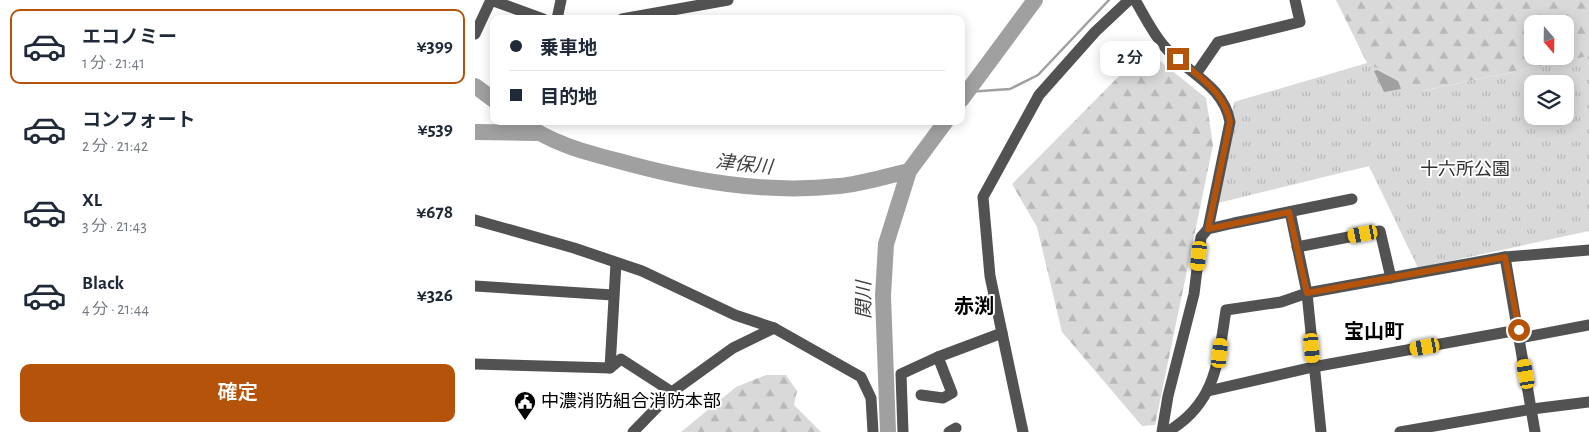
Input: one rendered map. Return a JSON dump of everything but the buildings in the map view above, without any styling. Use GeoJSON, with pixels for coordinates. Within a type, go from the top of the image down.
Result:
{"type":"FeatureCollection","features":[{"type":"Feature","properties":{"kind":"street"},"geometry":{"type":"LineString","coordinates":[[475,34],[491,0],[532,15]]}},
{"type":"Feature","properties":{"kind":"street"},"geometry":{"type":"LineString","coordinates":[[558,15],[561,0]]}},
{"type":"Feature","properties":{"kind":"street"},"geometry":{"type":"LineString","coordinates":[[1023,432],[990,276],[983,197],[1039,95],[1095,32],[1129,0]]}},
{"type":"Feature","properties":{"kind":"street"},"geometry":{"type":"LineString","coordinates":[[1135,0],[1164,46],[1217,92],[1228,111],[1230,122],[1208,229],[1201,237],[1195,294],[1168,396],[1163,432]]}},
{"type":"Feature","properties":{"kind":"street"},"geometry":{"type":"LineString","coordinates":[[1196,74],[1217,42],[1300,22],[1295,0]]}},
{"type":"Feature","properties":{"kind":"street"},"geometry":{"type":"LineString","coordinates":[[644,15],[721,1]]}},
{"type":"Feature","properties":{"kind":"street"},"geometry":{"type":"LineString","coordinates":[[1208,229],[1353,199]]}},
{"type":"Feature","properties":{"kind":"street"},"geometry":{"type":"LineString","coordinates":[[1289,212],[1307,293],[1321,432]]}},
{"type":"Feature","properties":{"kind":"street"},"geometry":{"type":"LineString","coordinates":[[475,220],[642,271],[735,315],[774,328],[861,377],[871,398],[873,432]]}},
{"type":"Feature","properties":{"kind":"street"},"geometry":{"type":"LineString","coordinates":[[1297,247],[1380,231],[1391,278]]}},
{"type":"Feature","properties":{"kind":"street"},"geometry":{"type":"LineString","coordinates":[[1167,432],[1181,424],[1208,391],[1219,363],[1226,310],[1281,302],[1307,293],[1505,257],[1589,250]]}},
{"type":"Feature","properties":{"kind":"street"},"geometry":{"type":"LineString","coordinates":[[1505,257],[1535,432]]}},
{"type":"Feature","properties":{"kind":"street"},"geometry":{"type":"LineString","coordinates":[[610,368],[616,262]]}},
{"type":"Feature","properties":{"kind":"street"},"geometry":{"type":"LineString","coordinates":[[475,286],[613,295]]}},
{"type":"Feature","properties":{"kind":"street"},"geometry":{"type":"LineString","coordinates":[[1208,391],[1313,367],[1519,334],[1589,325]]}},
{"type":"Feature","properties":{"kind":"street"},"geometry":{"type":"LineString","coordinates":[[633,432],[672,392],[733,348],[774,328]]}},
{"type":"Feature","properties":{"kind":"street"},"geometry":{"type":"LineString","coordinates":[[903,432],[901,374],[1002,333]]}},
{"type":"Feature","properties":{"kind":"street"},"geometry":{"type":"LineString","coordinates":[[921,395],[943,398],[952,393],[939,357]]}},
{"type":"Feature","properties":{"kind":"street"},"geometry":{"type":"LineString","coordinates":[[475,364],[610,368],[621,359],[672,392]]}},
{"type":"Feature","properties":{"kind":"street"},"geometry":{"type":"LineString","coordinates":[[1400,432],[1532,409],[1589,402]]}},
{"type":"Feature","properties":{"kind":"green space"},"geometry":{"type":"Polygon","coordinates":[[[1336,0],[1589,0],[1589,56],[1574,59],[1574,15],[1524,15],[1524,65],[1546,65],[1421,91],[1367,63],[1336,0]]]}},
{"type":"Feature","properties":{"kind":"green space"},"geometry":{"type":"Polygon","coordinates":[[[1139,56],[1160,61],[1206,98],[1213,145],[1155,425],[1142,426],[1062,332],[1037,227],[1012,184],[1139,56]]]}},
{"type":"Feature","properties":{"kind":"green space","name":"十六所公園"},"geometry":{"type":"Polygon","coordinates":[[[1589,56],[1589,231],[1418,268],[1369,166],[1214,204],[1234,102],[1367,63],[1422,91],[1546,65],[1574,65],[1574,59],[1589,56]]]}},
{"type":"Feature","properties":{"kind":"green space"},"geometry":{"type":"Polygon","coordinates":[[[766,375],[786,375],[797,391],[794,405],[821,432],[681,432],[736,387],[766,375]]]}},
{"type":"Feature","properties":{"kind":"shaded area"},"geometry":{"type":"Polygon","coordinates":[[[1377,70],[1398,81],[1401,89],[1384,92],[1374,71],[1377,70]]]}},
{"type":"Feature","properties":{"kind":"waterway","name":"津保川"},"geometry":{"type":"LineString","coordinates":[[965,95],[1035,0]]}},
{"type":"Feature","properties":{"kind":"waterway"},"geometry":{"type":"LineString","coordinates":[[967,92],[1010,89],[1038,75],[1109,0]]}},
{"type":"Feature","properties":{"kind":"waterway","name":"津保川"},"geometry":{"type":"LineString","coordinates":[[475,86],[490,97]]}},
{"type":"Feature","properties":{"kind":"waterway","name":"津保川"},"geometry":{"type":"LineString","coordinates":[[526,125],[556,141],[606,158],[700,180],[728,184],[783,188],[839,186],[856,184],[909,171]]}},
{"type":"Feature","properties":{"kind":"waterway","name":"関川"},"geometry":{"type":"LineString","coordinates":[[888,432],[883,296],[886,244],[909,171],[943,125]]}},
{"type":"Feature","properties":{"kind":"waterway"},"geometry":{"type":"LineString","coordinates":[[475,132],[537,133]]}},
{"type":"Feature","properties":{"kind":"place","name":"中濃消防組合消防本部"},"geometry":{"type":"Point","coordinates":[525,421]}},
{"type":"Feature","properties":{"kind":"district","name":"赤渕"},"geometry":{"type":"Point","coordinates":[974,307]}},
{"type":"Feature","properties":{"kind":"district","name":"宝山町"},"geometry":{"type":"Point","coordinates":[1374,332]}},
{"type":"Feature","properties":{"kind":"route"},"geometry":{"type":"LineString","coordinates":[[1178,59],[1217,92],[1225,104],[1230,122],[1208,229],[1289,212],[1307,293],[1505,257],[1519,330]]}}]}
